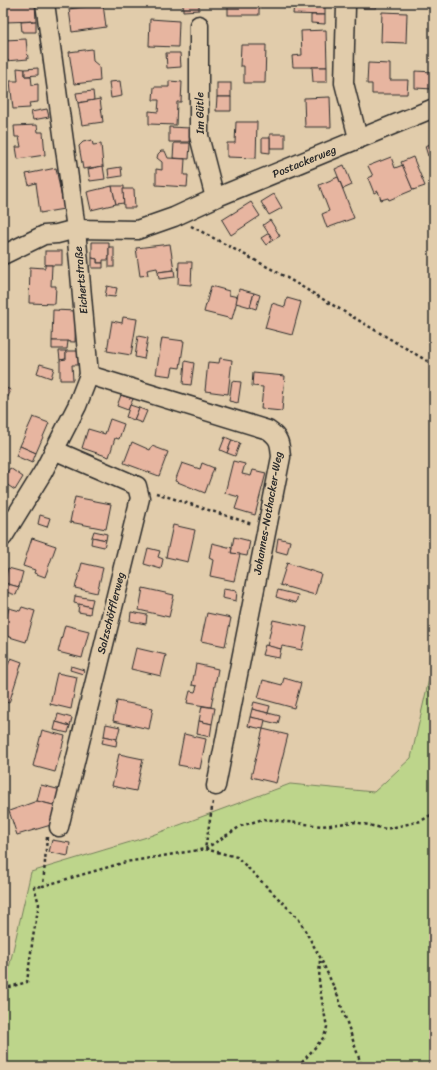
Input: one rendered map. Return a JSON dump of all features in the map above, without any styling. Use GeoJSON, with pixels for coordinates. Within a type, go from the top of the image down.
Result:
{"type":"FeatureCollection","features":[{"type":"Feature","properties":{"kind":"street","name":"Eichertstraße"},"geometry":{"type":"LineString","coordinates":[[3,537],[43,472],[77,406],[89,374],[76,229],[46,3]]}},
{"type":"Feature","properties":{"kind":"street"},"geometry":{"type":"LineString","coordinates":[[346,6],[344,83],[358,138]]}},
{"type":"Feature","properties":{"kind":"street","name":"Im Gütle"},"geometry":{"type":"LineString","coordinates":[[199,25],[199,136],[215,198]]}},
{"type":"Feature","properties":{"kind":"street","name":"Postackerweg"},"geometry":{"type":"LineString","coordinates":[[3,255],[44,235],[57,234],[76,229],[137,230],[174,217],[215,198],[358,138],[434,108]]}},
{"type":"Feature","properties":{"kind":"street","name":"Johannes-Nothacker-Weg"},"geometry":{"type":"LineString","coordinates":[[89,374],[268,430],[279,440],[281,457],[216,786]]}},
{"type":"Feature","properties":{"kind":"street"},"geometry":{"type":"LineString","coordinates":[[54,450],[137,486]]}},
{"type":"Feature","properties":{"kind":"street","name":"Salzschöfflerweg"},"geometry":{"type":"LineString","coordinates":[[58,826],[140,498],[137,486]]}},
{"type":"Feature","properties":{"kind":"path"},"geometry":{"type":"LineString","coordinates":[[174,217],[277,272],[434,365]]}},
{"type":"Feature","properties":{"kind":"path"},"geometry":{"type":"LineString","coordinates":[[137,486],[266,529]]}},
{"type":"Feature","properties":{"kind":"path"},"geometry":{"type":"LineString","coordinates":[[205,849],[216,786]]}},
{"type":"Feature","properties":{"kind":"path"},"geometry":{"type":"LineString","coordinates":[[3,989],[27,982],[39,904],[34,887],[126,862],[205,849],[241,826],[263,819],[322,826],[355,822],[386,829],[422,821],[434,813]]}},
{"type":"Feature","properties":{"kind":"path"},"geometry":{"type":"LineString","coordinates":[[42,886],[47,835],[58,826]]}},
{"type":"Feature","properties":{"kind":"path"},"geometry":{"type":"LineString","coordinates":[[205,849],[237,857],[298,918],[320,957],[338,996],[362,1067]]}},
{"type":"Feature","properties":{"kind":"path"},"geometry":{"type":"LineString","coordinates":[[298,1067],[324,1037],[327,1027],[319,980],[320,957]]}},
{"type":"Feature","properties":{"kind":"green space"},"geometry":{"type":"Polygon","coordinates":[[[434,657],[434,1067],[3,1067],[3,994],[31,872],[147,837],[290,784],[374,792],[411,758],[434,657]]]}},
{"type":"Feature","properties":{"kind":"building"},"geometry":{"type":"Polygon","coordinates":[[[5,3],[35,3],[36,21],[5,22],[5,3]]]}},
{"type":"Feature","properties":{"kind":"building"},"geometry":{"type":"Polygon","coordinates":[[[183,3],[199,3],[199,10],[183,11],[183,3]]]}},
{"type":"Feature","properties":{"kind":"building"},"geometry":{"type":"Polygon","coordinates":[[[228,3],[259,3],[259,15],[228,15],[228,3]]]}},
{"type":"Feature","properties":{"kind":"building"},"geometry":{"type":"Polygon","coordinates":[[[294,3],[320,3],[319,7],[325,7],[325,15],[293,14],[294,3]]]}},
{"type":"Feature","properties":{"kind":"building"},"geometry":{"type":"Polygon","coordinates":[[[363,3],[376,3],[376,8],[363,8],[363,3]]]}},
{"type":"Feature","properties":{"kind":"building"},"geometry":{"type":"Polygon","coordinates":[[[103,4],[106,27],[72,32],[69,9],[103,4]]]}},
{"type":"Feature","properties":{"kind":"building"},"geometry":{"type":"Polygon","coordinates":[[[382,12],[407,13],[406,43],[381,42],[382,12]]]}},
{"type":"Feature","properties":{"kind":"building"},"geometry":{"type":"Polygon","coordinates":[[[311,15],[325,15],[325,24],[311,23],[311,15]]]}},
{"type":"Feature","properties":{"kind":"building"},"geometry":{"type":"Polygon","coordinates":[[[150,19],[179,21],[178,47],[149,46],[150,19]]]}},
{"type":"Feature","properties":{"kind":"building"},"geometry":{"type":"Polygon","coordinates":[[[36,21],[36,32],[22,32],[21,22],[36,21]]]}},
{"type":"Feature","properties":{"kind":"building"},"geometry":{"type":"Polygon","coordinates":[[[326,30],[327,67],[293,67],[292,56],[302,55],[301,31],[326,30]]]}},
{"type":"Feature","properties":{"kind":"building"},"geometry":{"type":"Polygon","coordinates":[[[26,39],[28,59],[6,61],[4,40],[26,39]]]}},
{"type":"Feature","properties":{"kind":"building"},"geometry":{"type":"Polygon","coordinates":[[[241,45],[266,45],[265,83],[244,83],[244,66],[240,66],[241,45]]]}},
{"type":"Feature","properties":{"kind":"building"},"geometry":{"type":"Polygon","coordinates":[[[92,49],[93,61],[99,66],[100,81],[74,84],[69,52],[92,49]]]}},
{"type":"Feature","properties":{"kind":"building"},"geometry":{"type":"Polygon","coordinates":[[[166,53],[180,53],[181,67],[167,68],[166,53]]]}},
{"type":"Feature","properties":{"kind":"building"},"geometry":{"type":"Polygon","coordinates":[[[368,63],[390,64],[390,80],[408,80],[407,94],[372,94],[372,84],[367,84],[368,63]]]}},
{"type":"Feature","properties":{"kind":"building"},"geometry":{"type":"Polygon","coordinates":[[[312,67],[327,67],[327,82],[313,82],[312,67]]]}},
{"type":"Feature","properties":{"kind":"building"},"geometry":{"type":"Polygon","coordinates":[[[17,68],[25,69],[25,76],[31,76],[32,85],[38,84],[38,102],[29,103],[30,108],[13,109],[10,81],[18,81],[17,68]]]}},
{"type":"Feature","properties":{"kind":"building"},"geometry":{"type":"Polygon","coordinates":[[[38,68],[38,75],[25,76],[25,69],[38,68]]]}},
{"type":"Feature","properties":{"kind":"building"},"geometry":{"type":"Polygon","coordinates":[[[415,71],[434,72],[433,89],[415,88],[415,71]]]}},
{"type":"Feature","properties":{"kind":"building"},"geometry":{"type":"Polygon","coordinates":[[[120,81],[122,96],[111,98],[109,82],[120,81]]]}},
{"type":"Feature","properties":{"kind":"building"},"geometry":{"type":"Polygon","coordinates":[[[169,81],[182,82],[181,102],[177,102],[176,125],[149,124],[149,111],[158,112],[159,100],[153,100],[154,87],[169,87],[169,81]]]}},
{"type":"Feature","properties":{"kind":"building"},"geometry":{"type":"Polygon","coordinates":[[[217,83],[231,83],[231,97],[217,97],[217,83]]]}},
{"type":"Feature","properties":{"kind":"building"},"geometry":{"type":"Polygon","coordinates":[[[93,91],[94,100],[78,103],[76,93],[93,91]]]}},
{"type":"Feature","properties":{"kind":"building"},"geometry":{"type":"Polygon","coordinates":[[[217,97],[231,97],[231,111],[216,111],[217,97]]]}},
{"type":"Feature","properties":{"kind":"building"},"geometry":{"type":"Polygon","coordinates":[[[330,97],[331,127],[305,127],[304,98],[330,97]]]}},
{"type":"Feature","properties":{"kind":"building"},"geometry":{"type":"Polygon","coordinates":[[[100,99],[103,122],[82,125],[78,103],[100,99]]]}},
{"type":"Feature","properties":{"kind":"building"},"geometry":{"type":"Polygon","coordinates":[[[47,109],[49,117],[33,120],[31,112],[47,109]]]}},
{"type":"Feature","properties":{"kind":"building"},"geometry":{"type":"Polygon","coordinates":[[[236,122],[257,122],[256,158],[227,157],[227,143],[235,143],[236,122]]]}},
{"type":"Feature","properties":{"kind":"building"},"geometry":{"type":"Polygon","coordinates":[[[37,125],[38,132],[43,132],[45,155],[18,159],[16,147],[21,147],[19,137],[15,137],[14,126],[37,125]]]}},
{"type":"Feature","properties":{"kind":"building"},"geometry":{"type":"Polygon","coordinates":[[[169,127],[190,128],[189,142],[169,142],[169,127]]]}},
{"type":"Feature","properties":{"kind":"building"},"geometry":{"type":"Polygon","coordinates":[[[270,134],[285,134],[285,148],[270,148],[270,134]]]}},
{"type":"Feature","properties":{"kind":"building"},"geometry":{"type":"Polygon","coordinates":[[[262,138],[270,138],[270,153],[262,152],[262,138]]]}},
{"type":"Feature","properties":{"kind":"building"},"geometry":{"type":"Polygon","coordinates":[[[92,140],[93,145],[101,144],[103,166],[83,169],[79,146],[83,142],[92,140]]]}},
{"type":"Feature","properties":{"kind":"building"},"geometry":{"type":"Polygon","coordinates":[[[174,143],[190,143],[189,159],[173,158],[174,143]]]}},
{"type":"Feature","properties":{"kind":"building"},"geometry":{"type":"Polygon","coordinates":[[[434,143],[434,161],[431,155],[428,156],[425,146],[434,143]]]}},
{"type":"Feature","properties":{"kind":"building"},"geometry":{"type":"Polygon","coordinates":[[[161,151],[165,151],[168,158],[185,159],[184,175],[188,175],[187,187],[156,185],[156,169],[162,170],[162,162],[157,158],[161,151]]]}},
{"type":"Feature","properties":{"kind":"building"},"geometry":{"type":"Polygon","coordinates":[[[391,157],[395,168],[403,165],[413,190],[389,200],[388,198],[381,200],[378,191],[374,193],[368,178],[373,176],[368,166],[391,157]]]}},
{"type":"Feature","properties":{"kind":"building"},"geometry":{"type":"Polygon","coordinates":[[[413,157],[425,186],[413,190],[401,162],[413,157]]]}},
{"type":"Feature","properties":{"kind":"building"},"geometry":{"type":"Polygon","coordinates":[[[344,165],[352,185],[343,189],[335,169],[344,165]]]}},
{"type":"Feature","properties":{"kind":"building"},"geometry":{"type":"Polygon","coordinates":[[[103,166],[105,179],[90,181],[88,169],[103,166]]]}},
{"type":"Feature","properties":{"kind":"building"},"geometry":{"type":"Polygon","coordinates":[[[121,167],[122,176],[109,178],[108,169],[121,167]]]}},
{"type":"Feature","properties":{"kind":"building"},"geometry":{"type":"Polygon","coordinates":[[[56,168],[64,209],[40,213],[36,183],[29,185],[26,174],[56,168]]]}},
{"type":"Feature","properties":{"kind":"building"},"geometry":{"type":"Polygon","coordinates":[[[338,177],[354,218],[327,228],[322,214],[329,211],[319,185],[338,177]]]}},
{"type":"Feature","properties":{"kind":"building"},"geometry":{"type":"Polygon","coordinates":[[[112,186],[116,204],[91,210],[87,192],[112,186]]]}},
{"type":"Feature","properties":{"kind":"building"},"geometry":{"type":"Polygon","coordinates":[[[112,186],[124,186],[124,203],[116,204],[112,186]]]}},
{"type":"Feature","properties":{"kind":"building"},"geometry":{"type":"Polygon","coordinates":[[[123,189],[134,189],[135,208],[124,208],[123,189]]]}},
{"type":"Feature","properties":{"kind":"building"},"geometry":{"type":"Polygon","coordinates":[[[274,194],[282,208],[269,215],[261,202],[274,194]]]}},
{"type":"Feature","properties":{"kind":"building"},"geometry":{"type":"Polygon","coordinates":[[[251,202],[260,216],[231,235],[222,220],[251,202]]]}},
{"type":"Feature","properties":{"kind":"building"},"geometry":{"type":"Polygon","coordinates":[[[270,220],[280,236],[273,240],[263,225],[270,220]]]}},
{"type":"Feature","properties":{"kind":"building"},"geometry":{"type":"Polygon","coordinates":[[[269,233],[273,240],[266,245],[261,238],[269,233]]]}},
{"type":"Feature","properties":{"kind":"building"},"geometry":{"type":"Polygon","coordinates":[[[92,242],[109,242],[109,260],[103,260],[103,263],[97,263],[97,259],[92,258],[92,242]]]}},
{"type":"Feature","properties":{"kind":"building"},"geometry":{"type":"Polygon","coordinates":[[[170,244],[174,270],[158,272],[157,268],[147,270],[148,275],[140,276],[136,248],[170,244]]]}},
{"type":"Feature","properties":{"kind":"building"},"geometry":{"type":"Polygon","coordinates":[[[109,247],[114,247],[114,267],[109,267],[109,247]]]}},
{"type":"Feature","properties":{"kind":"building"},"geometry":{"type":"Polygon","coordinates":[[[45,251],[62,251],[62,265],[45,265],[45,251]]]}},
{"type":"Feature","properties":{"kind":"building"},"geometry":{"type":"Polygon","coordinates":[[[92,258],[97,259],[97,263],[103,263],[103,268],[92,268],[92,258]]]}},
{"type":"Feature","properties":{"kind":"building"},"geometry":{"type":"Polygon","coordinates":[[[179,262],[192,262],[191,285],[178,284],[179,262]]]}},
{"type":"Feature","properties":{"kind":"building"},"geometry":{"type":"Polygon","coordinates":[[[45,265],[52,265],[51,286],[56,286],[55,304],[29,303],[30,267],[45,268],[45,265]]]}},
{"type":"Feature","properties":{"kind":"building"},"geometry":{"type":"Polygon","coordinates":[[[174,270],[175,277],[159,279],[158,272],[174,270]]]}},
{"type":"Feature","properties":{"kind":"building"},"geometry":{"type":"Polygon","coordinates":[[[107,286],[117,288],[115,297],[105,296],[107,286]]]}},
{"type":"Feature","properties":{"kind":"building"},"geometry":{"type":"Polygon","coordinates":[[[211,286],[229,291],[229,295],[238,297],[232,319],[204,312],[211,286]]]}},
{"type":"Feature","properties":{"kind":"building"},"geometry":{"type":"Polygon","coordinates":[[[239,289],[254,293],[250,307],[236,303],[239,289]]]}},
{"type":"Feature","properties":{"kind":"building"},"geometry":{"type":"Polygon","coordinates":[[[254,293],[260,295],[256,309],[250,307],[254,293]]]}},
{"type":"Feature","properties":{"kind":"building"},"geometry":{"type":"Polygon","coordinates":[[[287,298],[301,302],[292,335],[265,328],[272,303],[285,307],[287,298]]]}},
{"type":"Feature","properties":{"kind":"building"},"geometry":{"type":"Polygon","coordinates":[[[53,310],[76,311],[75,342],[52,341],[53,310]]]}},
{"type":"Feature","properties":{"kind":"building"},"geometry":{"type":"Polygon","coordinates":[[[123,317],[137,319],[131,355],[107,351],[112,321],[122,323],[123,317]]]}},
{"type":"Feature","properties":{"kind":"building"},"geometry":{"type":"Polygon","coordinates":[[[138,336],[148,338],[144,359],[135,357],[138,336]]]}},
{"type":"Feature","properties":{"kind":"building"},"geometry":{"type":"Polygon","coordinates":[[[162,338],[184,341],[180,368],[173,367],[171,376],[156,374],[162,338]]]}},
{"type":"Feature","properties":{"kind":"building"},"geometry":{"type":"Polygon","coordinates":[[[52,341],[68,341],[67,349],[52,349],[52,341]]]}},
{"type":"Feature","properties":{"kind":"building"},"geometry":{"type":"Polygon","coordinates":[[[59,351],[66,351],[66,359],[60,360],[59,351]]]}},
{"type":"Feature","properties":{"kind":"building"},"geometry":{"type":"Polygon","coordinates":[[[66,351],[78,351],[79,365],[72,365],[73,380],[60,380],[60,360],[66,359],[66,351]]]}},
{"type":"Feature","properties":{"kind":"building"},"geometry":{"type":"Polygon","coordinates":[[[220,358],[232,360],[228,394],[205,391],[208,362],[219,363],[220,358]]]}},
{"type":"Feature","properties":{"kind":"building"},"geometry":{"type":"Polygon","coordinates":[[[185,361],[194,363],[191,385],[183,384],[185,361]]]}},
{"type":"Feature","properties":{"kind":"building"},"geometry":{"type":"Polygon","coordinates":[[[40,364],[54,368],[51,378],[37,373],[40,364]]]}},
{"type":"Feature","properties":{"kind":"building"},"geometry":{"type":"Polygon","coordinates":[[[253,373],[285,376],[282,411],[261,409],[263,387],[252,386],[253,373]]]}},
{"type":"Feature","properties":{"kind":"building"},"geometry":{"type":"Polygon","coordinates":[[[232,381],[241,382],[238,403],[229,401],[232,381]]]}},
{"type":"Feature","properties":{"kind":"building"},"geometry":{"type":"Polygon","coordinates":[[[3,387],[11,390],[8,397],[3,396],[3,387]]]}},
{"type":"Feature","properties":{"kind":"building"},"geometry":{"type":"Polygon","coordinates":[[[121,395],[133,399],[128,410],[117,406],[121,395]]]}},
{"type":"Feature","properties":{"kind":"building"},"geometry":{"type":"Polygon","coordinates":[[[130,405],[139,408],[134,420],[126,417],[130,405]]]}},
{"type":"Feature","properties":{"kind":"building"},"geometry":{"type":"Polygon","coordinates":[[[139,408],[147,411],[142,423],[134,420],[139,408]]]}},
{"type":"Feature","properties":{"kind":"building"},"geometry":{"type":"Polygon","coordinates":[[[33,417],[49,423],[36,453],[20,446],[33,417]]]}},
{"type":"Feature","properties":{"kind":"building"},"geometry":{"type":"Polygon","coordinates":[[[110,419],[124,424],[119,439],[115,438],[109,457],[82,448],[88,429],[105,434],[110,419]]]}},
{"type":"Feature","properties":{"kind":"building"},"geometry":{"type":"Polygon","coordinates":[[[225,437],[232,440],[227,453],[220,450],[225,437]]]}},
{"type":"Feature","properties":{"kind":"building"},"geometry":{"type":"Polygon","coordinates":[[[232,440],[240,443],[235,456],[227,453],[232,440]]]}},
{"type":"Feature","properties":{"kind":"building"},"geometry":{"type":"Polygon","coordinates":[[[132,442],[150,450],[152,446],[168,452],[159,476],[124,463],[132,442]]]}},
{"type":"Feature","properties":{"kind":"building"},"geometry":{"type":"Polygon","coordinates":[[[20,446],[36,453],[32,463],[16,456],[20,446]]]}},
{"type":"Feature","properties":{"kind":"building"},"geometry":{"type":"Polygon","coordinates":[[[233,461],[245,464],[242,474],[251,476],[253,470],[266,473],[255,515],[235,509],[239,497],[225,493],[233,461]]]}},
{"type":"Feature","properties":{"kind":"building"},"geometry":{"type":"Polygon","coordinates":[[[182,463],[200,469],[202,463],[214,468],[205,493],[175,481],[182,463]]]}},
{"type":"Feature","properties":{"kind":"building"},"geometry":{"type":"Polygon","coordinates":[[[10,468],[23,477],[15,490],[3,482],[3,479],[10,468]]]}},
{"type":"Feature","properties":{"kind":"building"},"geometry":{"type":"Polygon","coordinates":[[[75,497],[111,504],[106,529],[70,522],[75,497]]]}},
{"type":"Feature","properties":{"kind":"building"},"geometry":{"type":"Polygon","coordinates":[[[40,515],[50,518],[47,527],[38,524],[40,515]]]}},
{"type":"Feature","properties":{"kind":"building"},"geometry":{"type":"Polygon","coordinates":[[[173,525],[195,530],[188,562],[166,557],[173,525]]]}},
{"type":"Feature","properties":{"kind":"building"},"geometry":{"type":"Polygon","coordinates":[[[94,531],[107,534],[106,540],[92,537],[94,531]]]}},
{"type":"Feature","properties":{"kind":"building"},"geometry":{"type":"Polygon","coordinates":[[[92,537],[106,540],[104,547],[91,544],[92,537]]]}},
{"type":"Feature","properties":{"kind":"building"},"geometry":{"type":"Polygon","coordinates":[[[234,537],[250,541],[247,556],[231,553],[234,537]]]}},
{"type":"Feature","properties":{"kind":"building"},"geometry":{"type":"Polygon","coordinates":[[[32,538],[56,546],[45,577],[34,573],[35,570],[23,566],[32,538]]]}},
{"type":"Feature","properties":{"kind":"building"},"geometry":{"type":"Polygon","coordinates":[[[278,538],[290,541],[287,554],[276,551],[278,538]]]}},
{"type":"Feature","properties":{"kind":"building"},"geometry":{"type":"Polygon","coordinates":[[[212,543],[232,548],[231,553],[240,554],[234,581],[210,576],[213,560],[209,558],[212,543]]]}},
{"type":"Feature","properties":{"kind":"building"},"geometry":{"type":"Polygon","coordinates":[[[148,548],[160,551],[158,557],[163,559],[161,569],[144,564],[148,548]]]}},
{"type":"Feature","properties":{"kind":"building"},"geometry":{"type":"Polygon","coordinates":[[[82,563],[103,568],[97,593],[75,588],[82,563]]]}},
{"type":"Feature","properties":{"kind":"building"},"geometry":{"type":"Polygon","coordinates":[[[287,563],[321,574],[315,595],[280,585],[287,563]]]}},
{"type":"Feature","properties":{"kind":"building"},"geometry":{"type":"Polygon","coordinates":[[[8,568],[23,572],[19,587],[4,583],[8,568]]]}},
{"type":"Feature","properties":{"kind":"building"},"geometry":{"type":"Polygon","coordinates":[[[4,583],[19,587],[16,595],[3,591],[4,583]]]}},
{"type":"Feature","properties":{"kind":"building"},"geometry":{"type":"Polygon","coordinates":[[[143,588],[174,595],[169,617],[139,610],[143,588]]]}},
{"type":"Feature","properties":{"kind":"building"},"geometry":{"type":"Polygon","coordinates":[[[223,589],[237,591],[236,601],[222,598],[223,589]]]}},
{"type":"Feature","properties":{"kind":"building"},"geometry":{"type":"Polygon","coordinates":[[[278,590],[298,595],[296,603],[276,597],[278,590]]]}},
{"type":"Feature","properties":{"kind":"building"},"geometry":{"type":"Polygon","coordinates":[[[75,596],[93,599],[91,607],[74,603],[75,596]]]}},
{"type":"Feature","properties":{"kind":"building"},"geometry":{"type":"Polygon","coordinates":[[[79,604],[91,607],[90,614],[78,612],[79,604]]]}},
{"type":"Feature","properties":{"kind":"building"},"geometry":{"type":"Polygon","coordinates":[[[22,607],[35,611],[26,642],[3,635],[3,629],[9,608],[20,611],[22,607]]]}},
{"type":"Feature","properties":{"kind":"building"},"geometry":{"type":"Polygon","coordinates":[[[131,612],[147,615],[146,624],[130,621],[131,612]]]}},
{"type":"Feature","properties":{"kind":"building"},"geometry":{"type":"Polygon","coordinates":[[[207,613],[231,618],[225,646],[201,641],[207,613]]]}},
{"type":"Feature","properties":{"kind":"building"},"geometry":{"type":"Polygon","coordinates":[[[273,620],[307,627],[302,650],[282,646],[281,649],[267,646],[273,620]]]}},
{"type":"Feature","properties":{"kind":"building"},"geometry":{"type":"Polygon","coordinates":[[[65,625],[89,631],[82,658],[58,652],[65,625]]]}},
{"type":"Feature","properties":{"kind":"building"},"geometry":{"type":"Polygon","coordinates":[[[265,645],[281,649],[279,658],[262,655],[265,645]]]}},
{"type":"Feature","properties":{"kind":"building"},"geometry":{"type":"Polygon","coordinates":[[[136,648],[166,655],[161,676],[131,669],[136,648]]]}},
{"type":"Feature","properties":{"kind":"building"},"geometry":{"type":"Polygon","coordinates":[[[11,658],[22,662],[9,703],[3,701],[3,664],[8,665],[11,658]]]}},
{"type":"Feature","properties":{"kind":"building"},"geometry":{"type":"Polygon","coordinates":[[[196,664],[218,669],[211,707],[187,703],[190,691],[195,692],[197,686],[192,685],[196,664]]]}},
{"type":"Feature","properties":{"kind":"building"},"geometry":{"type":"Polygon","coordinates":[[[71,666],[84,670],[83,674],[70,670],[71,666]]]}},
{"type":"Feature","properties":{"kind":"building"},"geometry":{"type":"Polygon","coordinates":[[[57,673],[77,677],[71,709],[50,704],[57,673]]]}},
{"type":"Feature","properties":{"kind":"building"},"geometry":{"type":"Polygon","coordinates":[[[284,678],[301,683],[294,708],[258,698],[263,680],[282,685],[284,678]]]}},
{"type":"Feature","properties":{"kind":"building"},"geometry":{"type":"Polygon","coordinates":[[[117,701],[153,708],[149,729],[113,721],[117,701]]]}},
{"type":"Feature","properties":{"kind":"building"},"geometry":{"type":"Polygon","coordinates":[[[254,702],[270,706],[268,713],[252,709],[254,702]]]}},
{"type":"Feature","properties":{"kind":"building"},"geometry":{"type":"Polygon","coordinates":[[[202,706],[215,708],[212,724],[199,721],[202,706]]]}},
{"type":"Feature","properties":{"kind":"building"},"geometry":{"type":"Polygon","coordinates":[[[252,709],[280,716],[278,724],[250,717],[252,709]]]}},
{"type":"Feature","properties":{"kind":"building"},"geometry":{"type":"Polygon","coordinates":[[[58,714],[72,718],[70,726],[56,722],[58,714]]]}},
{"type":"Feature","properties":{"kind":"building"},"geometry":{"type":"Polygon","coordinates":[[[250,717],[265,720],[263,729],[248,726],[250,717]]]}},
{"type":"Feature","properties":{"kind":"building"},"geometry":{"type":"Polygon","coordinates":[[[199,721],[212,724],[210,737],[197,734],[199,721]]]}},
{"type":"Feature","properties":{"kind":"building"},"geometry":{"type":"Polygon","coordinates":[[[56,722],[70,726],[68,733],[54,730],[56,722]]]}},
{"type":"Feature","properties":{"kind":"building"},"geometry":{"type":"Polygon","coordinates":[[[106,724],[120,727],[117,739],[104,736],[106,724]]]}},
{"type":"Feature","properties":{"kind":"building"},"geometry":{"type":"Polygon","coordinates":[[[263,729],[288,735],[276,783],[251,777],[263,729]]]}},
{"type":"Feature","properties":{"kind":"building"},"geometry":{"type":"Polygon","coordinates":[[[42,730],[65,736],[55,772],[33,766],[42,730]]]}},
{"type":"Feature","properties":{"kind":"building"},"geometry":{"type":"Polygon","coordinates":[[[184,734],[206,739],[200,769],[178,765],[184,734]]]}},
{"type":"Feature","properties":{"kind":"building"},"geometry":{"type":"Polygon","coordinates":[[[104,736],[117,739],[116,746],[102,743],[104,736]]]}},
{"type":"Feature","properties":{"kind":"building"},"geometry":{"type":"Polygon","coordinates":[[[119,754],[143,759],[136,791],[112,786],[119,754]]]}},
{"type":"Feature","properties":{"kind":"building"},"geometry":{"type":"Polygon","coordinates":[[[41,785],[61,790],[57,806],[37,801],[41,785]]]}},
{"type":"Feature","properties":{"kind":"building"},"geometry":{"type":"Polygon","coordinates":[[[37,801],[57,806],[51,825],[17,835],[9,811],[37,801]]]}},
{"type":"Feature","properties":{"kind":"building"},"geometry":{"type":"Polygon","coordinates":[[[52,840],[70,843],[68,856],[49,852],[52,840]]]}}]}
